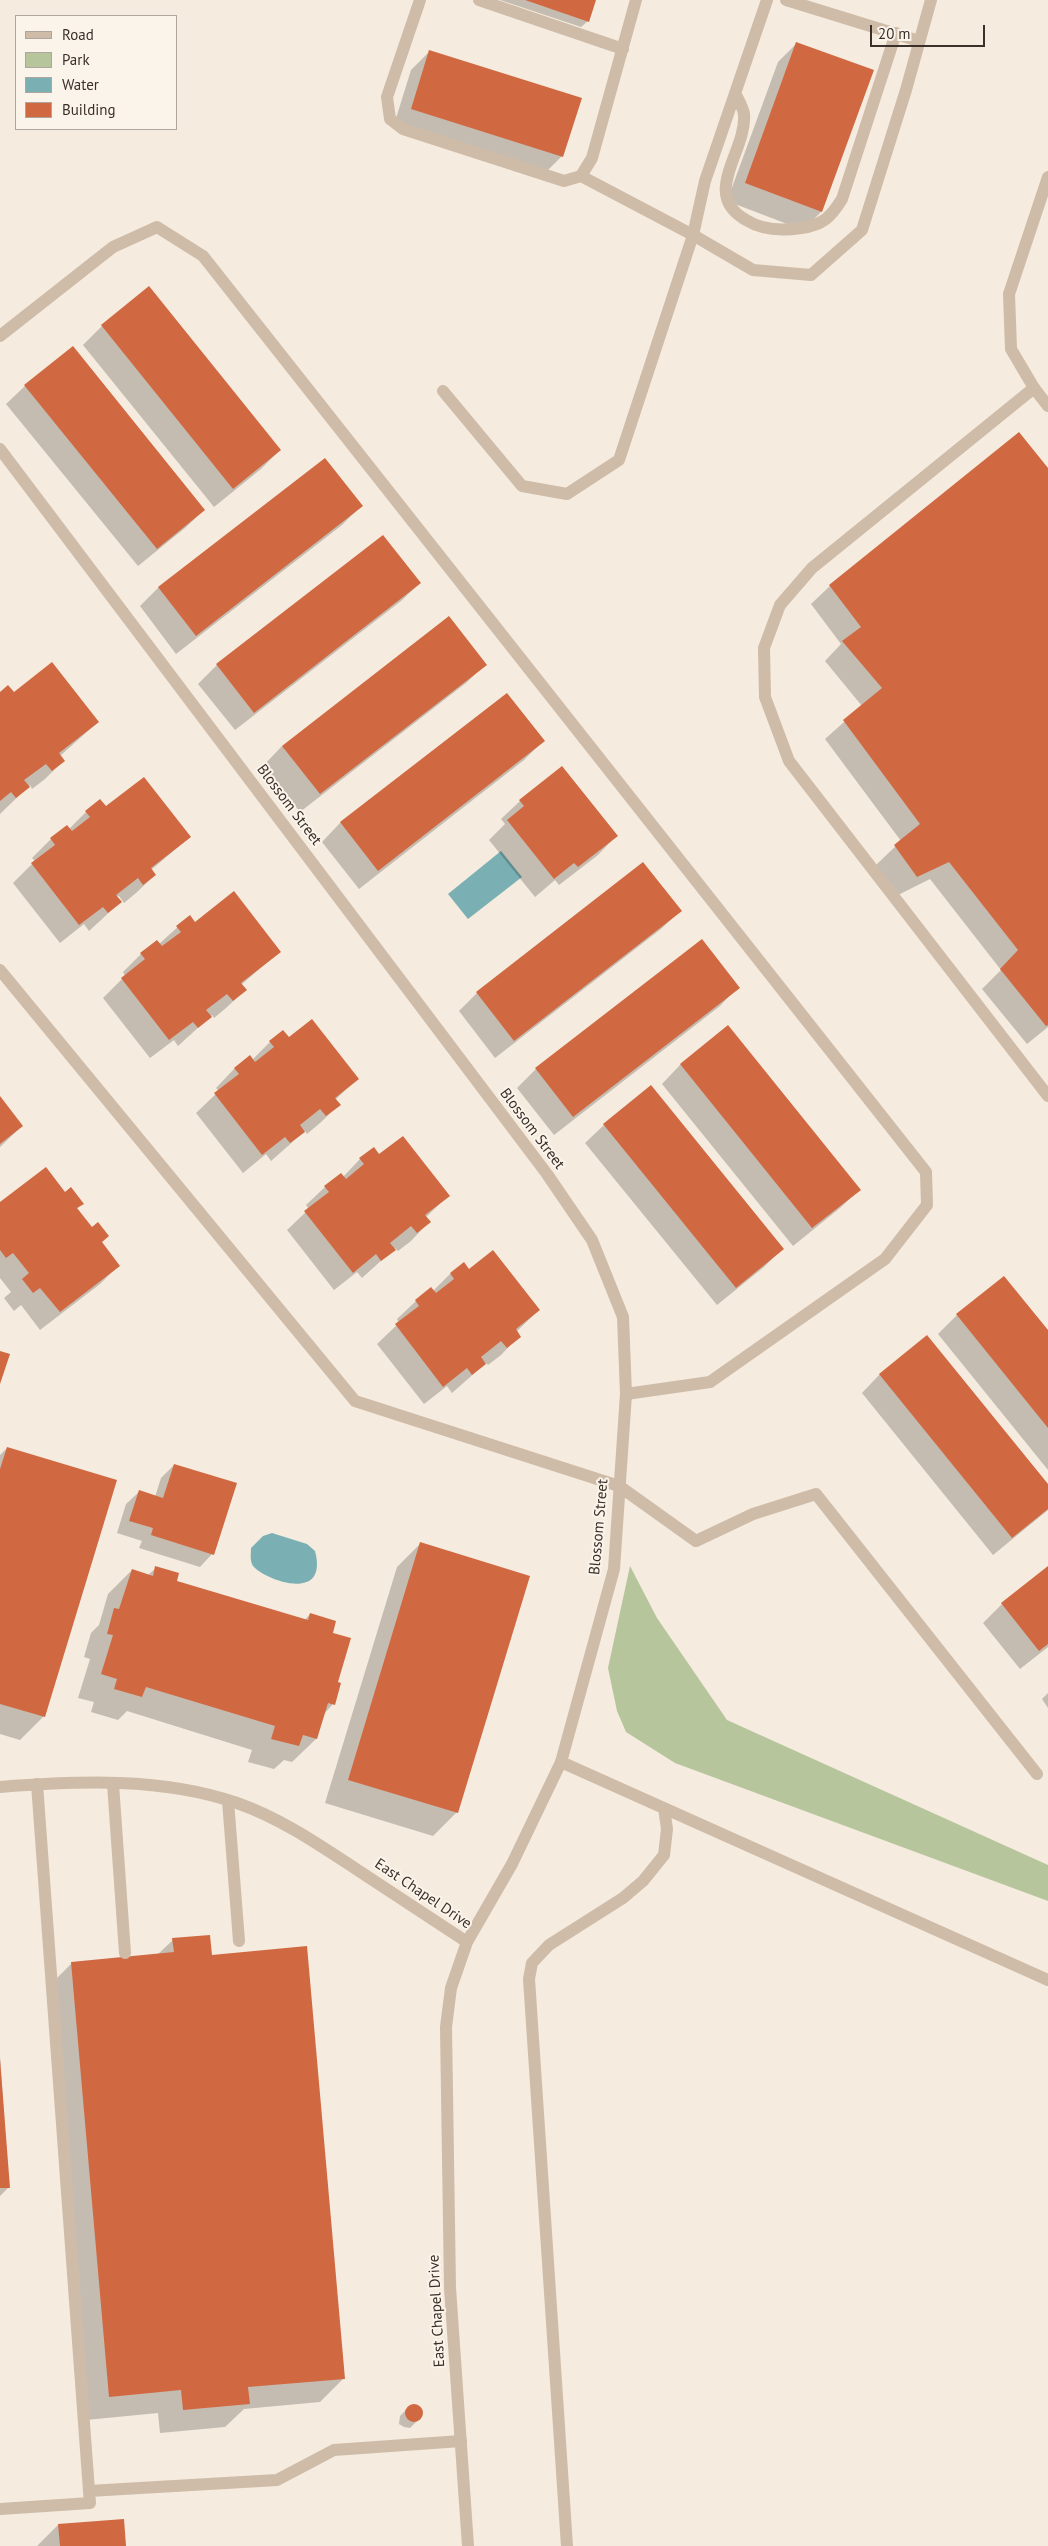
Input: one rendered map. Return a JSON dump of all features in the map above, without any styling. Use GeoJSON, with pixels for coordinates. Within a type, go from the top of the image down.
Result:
{"type":"FeatureCollection","features":[{"type":"Feature","properties":{"kind":"street"},"geometry":{"type":"LineString","coordinates":[[420,0],[387,97],[390,119],[403,129],[564,181],[581,176],[592,158],[636,0]]}},
{"type":"Feature","properties":{"kind":"street"},"geometry":{"type":"LineString","coordinates":[[479,0],[623,50]]}},
{"type":"Feature","properties":{"kind":"street"},"geometry":{"type":"LineString","coordinates":[[443,391],[522,486],[566,494],[619,460],[693,235],[705,181],[767,0]]}},
{"type":"Feature","properties":{"kind":"street"},"geometry":{"type":"LineString","coordinates":[[786,0],[920,41]]}},
{"type":"Feature","properties":{"kind":"street"},"geometry":{"type":"LineString","coordinates":[[581,176],[693,235],[753,270],[811,275],[862,230],[931,0]]}},
{"type":"Feature","properties":{"kind":"street"},"geometry":{"type":"LineString","coordinates":[[735,92],[744,113],[742,138],[726,181],[725,201],[735,214],[766,228],[781,230],[815,226],[831,217],[842,199],[896,33]]}},
{"type":"Feature","properties":{"kind":"street"},"geometry":{"type":"LineString","coordinates":[[1048,177],[1009,294],[1011,349],[1034,388],[1048,406]]}},
{"type":"Feature","properties":{"kind":"street"},"geometry":{"type":"LineString","coordinates":[[0,336],[113,247],[157,227],[203,256],[926,1172],[926,1205],[885,1259],[710,1382],[626,1394]]}},
{"type":"Feature","properties":{"kind":"street"},"geometry":{"type":"LineString","coordinates":[[1034,388],[812,568],[780,605],[764,648],[765,697],[789,761],[1048,1096]]}},
{"type":"Feature","properties":{"kind":"street","name":"Blossom Street"},"geometry":{"type":"LineString","coordinates":[[0,449],[547,1174],[592,1240],[623,1317],[626,1394],[614,1569],[561,1762],[546,1798],[507,1873],[467,1942]]}},
{"type":"Feature","properties":{"kind":"street"},"geometry":{"type":"LineString","coordinates":[[0,970],[355,1401],[619,1486],[696,1541],[753,1514],[816,1494],[1037,1774]]}},
{"type":"Feature","properties":{"kind":"street"},"geometry":{"type":"LineString","coordinates":[[561,1762],[1048,1980]]}},
{"type":"Feature","properties":{"kind":"street"},"geometry":{"type":"LineString","coordinates":[[0,2510],[90,2503],[37,1784]]}},
{"type":"Feature","properties":{"kind":"street","name":"East Chapel Drive"},"geometry":{"type":"LineString","coordinates":[[0,1787],[37,1784],[113,1784],[170,1788],[204,1793],[228,1800],[277,1820],[314,1841],[467,1942],[451,1988],[446,2027],[450,2288],[461,2441]]}},
{"type":"Feature","properties":{"kind":"street"},"geometry":{"type":"LineString","coordinates":[[113,1784],[125,1953]]}},
{"type":"Feature","properties":{"kind":"street"},"geometry":{"type":"LineString","coordinates":[[228,1800],[239,1941]]}},
{"type":"Feature","properties":{"kind":"street"},"geometry":{"type":"LineString","coordinates":[[567,2546],[529,1979],[532,1963],[544,1950],[623,1898],[643,1881],[664,1856],[668,1829],[664,1808]]}},
{"type":"Feature","properties":{"kind":"street"},"geometry":{"type":"LineString","coordinates":[[89,2491],[277,2480],[334,2450],[461,2441],[468,2546]]}},
{"type":"Feature","properties":{"kind":"green space"},"geometry":{"type":"Polygon","coordinates":[[[630,1566],[657,1618],[727,1720],[1048,1865],[1048,1901],[675,1763],[626,1732],[617,1711],[608,1668],[630,1566]]]}},
{"type":"Feature","properties":{"kind":"water"},"geometry":{"type":"Polygon","coordinates":[[[501,851],[522,877],[468,919],[448,894],[501,851]]]}},
{"type":"Feature","properties":{"kind":"water"},"geometry":{"type":"Polygon","coordinates":[[[272,1533],[307,1544],[315,1551],[317,1568],[312,1578],[303,1583],[278,1580],[266,1575],[252,1564],[251,1548],[263,1536],[272,1533]]]}},
{"type":"Feature","properties":{"kind":"building"},"geometry":{"type":"Polygon","coordinates":[[[525,0],[596,0],[589,22],[525,0]]]}},
{"type":"Feature","properties":{"kind":"building"},"geometry":{"type":"Polygon","coordinates":[[[796,42],[874,70],[822,212],[745,183],[796,42]]]}},
{"type":"Feature","properties":{"kind":"building"},"geometry":{"type":"Polygon","coordinates":[[[429,50],[582,98],[563,157],[411,109],[429,50]]]}},
{"type":"Feature","properties":{"kind":"building"},"geometry":{"type":"Polygon","coordinates":[[[149,286],[281,450],[233,489],[101,325],[149,286]]]}},
{"type":"Feature","properties":{"kind":"building"},"geometry":{"type":"Polygon","coordinates":[[[73,346],[205,510],[157,549],[24,385],[73,346]]]}},
{"type":"Feature","properties":{"kind":"building"},"geometry":{"type":"Polygon","coordinates":[[[1019,432],[1048,468],[1048,1025],[1046,1026],[1000,969],[1018,950],[949,862],[917,877],[894,845],[920,824],[843,720],[882,688],[842,641],[861,627],[829,585],[1019,432]]]}},
{"type":"Feature","properties":{"kind":"building"},"geometry":{"type":"Polygon","coordinates":[[[325,458],[363,506],[196,636],[158,587],[325,458]]]}},
{"type":"Feature","properties":{"kind":"building"},"geometry":{"type":"Polygon","coordinates":[[[383,535],[421,583],[254,713],[216,664],[383,535]]]}},
{"type":"Feature","properties":{"kind":"building"},"geometry":{"type":"Polygon","coordinates":[[[449,616],[487,665],[320,794],[282,746],[449,616]]]}},
{"type":"Feature","properties":{"kind":"building"},"geometry":{"type":"Polygon","coordinates":[[[52,662],[99,722],[59,753],[65,761],[52,771],[46,764],[24,780],[30,787],[16,798],[11,792],[0,801],[0,692],[8,685],[14,692],[52,662]]]}},
{"type":"Feature","properties":{"kind":"building"},"geometry":{"type":"Polygon","coordinates":[[[507,693],[545,741],[378,871],[340,822],[507,693]]]}},
{"type":"Feature","properties":{"kind":"building"},"geometry":{"type":"Polygon","coordinates":[[[562,766],[618,836],[578,867],[574,863],[554,879],[507,820],[524,806],[519,800],[562,766]]]}},
{"type":"Feature","properties":{"kind":"building"},"geometry":{"type":"Polygon","coordinates":[[[144,777],[191,837],[151,868],[156,875],[143,885],[138,878],[116,895],[122,902],[108,913],[103,907],[79,925],[31,863],[55,845],[50,838],[67,825],[72,831],[90,817],[85,811],[100,799],[106,806],[144,777]]]}},
{"type":"Feature","properties":{"kind":"building"},"geometry":{"type":"Polygon","coordinates":[[[643,862],[682,911],[514,1041],[476,992],[643,862]]]}},
{"type":"Feature","properties":{"kind":"building"},"geometry":{"type":"Polygon","coordinates":[[[234,891],[281,952],[241,983],[247,990],[233,1001],[227,994],[206,1010],[212,1017],[198,1028],[193,1022],[169,1040],[121,978],[145,959],[140,953],[157,940],[162,946],[181,932],[176,926],[190,915],[195,922],[234,891]]]}},
{"type":"Feature","properties":{"kind":"building"},"geometry":{"type":"Polygon","coordinates":[[[702,939],[740,988],[573,1117],[535,1068],[702,939]]]}},
{"type":"Feature","properties":{"kind":"building"},"geometry":{"type":"Polygon","coordinates":[[[312,1019],[359,1079],[335,1098],[341,1105],[326,1116],[320,1109],[300,1125],[305,1132],[290,1143],[285,1137],[262,1155],[214,1093],[239,1074],[234,1068],[250,1055],[255,1062],[274,1047],[269,1041],[283,1030],[289,1037],[312,1019]]]}},
{"type":"Feature","properties":{"kind":"building"},"geometry":{"type":"Polygon","coordinates":[[[728,1025],[861,1190],[812,1228],[680,1064],[728,1025]]]}},
{"type":"Feature","properties":{"kind":"building"},"geometry":{"type":"Polygon","coordinates":[[[651,1085],[784,1249],[736,1288],[603,1124],[651,1085]]]}},
{"type":"Feature","properties":{"kind":"building"},"geometry":{"type":"Polygon","coordinates":[[[0,1096],[23,1126],[0,1144],[0,1096]]]}},
{"type":"Feature","properties":{"kind":"building"},"geometry":{"type":"Polygon","coordinates":[[[403,1136],[450,1196],[425,1215],[431,1222],[417,1233],[411,1226],[390,1243],[396,1250],[381,1261],[376,1254],[353,1273],[304,1211],[329,1192],[324,1186],[341,1173],[346,1179],[364,1164],[359,1158],[374,1147],[379,1154],[403,1136]]]}},
{"type":"Feature","properties":{"kind":"building"},"geometry":{"type":"Polygon","coordinates":[[[46,1167],[65,1192],[71,1187],[84,1204],[77,1208],[92,1227],[98,1222],[109,1236],[102,1242],[120,1266],[60,1312],[40,1288],[33,1293],[22,1279],[29,1273],[13,1253],[6,1258],[0,1250],[0,1202],[46,1167]]]}},
{"type":"Feature","properties":{"kind":"building"},"geometry":{"type":"Polygon","coordinates":[[[493,1250],[540,1310],[516,1329],[521,1337],[507,1348],[501,1341],[481,1357],[486,1364],[472,1375],[467,1368],[443,1387],[395,1324],[419,1306],[415,1300],[431,1287],[436,1293],[454,1279],[450,1273],[464,1262],[469,1269],[493,1250]]]}},
{"type":"Feature","properties":{"kind":"building"},"geometry":{"type":"Polygon","coordinates":[[[1004,1276],[1048,1330],[1048,1428],[956,1314],[1004,1276]]]}},
{"type":"Feature","properties":{"kind":"building"},"geometry":{"type":"Polygon","coordinates":[[[927,1335],[1048,1484],[1048,1509],[1012,1538],[879,1374],[927,1335]]]}},
{"type":"Feature","properties":{"kind":"building"},"geometry":{"type":"Polygon","coordinates":[[[0,1351],[10,1354],[0,1384],[0,1351]]]}},
{"type":"Feature","properties":{"kind":"building"},"geometry":{"type":"Polygon","coordinates":[[[7,1447],[117,1480],[45,1717],[0,1704],[0,1469],[7,1447]]]}},
{"type":"Feature","properties":{"kind":"building"},"geometry":{"type":"Polygon","coordinates":[[[174,1464],[237,1483],[214,1555],[151,1535],[153,1528],[129,1521],[139,1490],[163,1498],[174,1464]]]}},
{"type":"Feature","properties":{"kind":"building"},"geometry":{"type":"Polygon","coordinates":[[[420,1542],[530,1576],[458,1813],[348,1780],[420,1542]]]}},
{"type":"Feature","properties":{"kind":"building"},"geometry":{"type":"Polygon","coordinates":[[[155,1566],[179,1573],[177,1581],[308,1620],[310,1613],[336,1621],[333,1633],[351,1638],[338,1682],[341,1683],[335,1705],[328,1703],[317,1739],[303,1735],[299,1746],[271,1739],[275,1726],[146,1687],[142,1697],[114,1689],[117,1679],[101,1674],[113,1635],[107,1634],[114,1608],[119,1609],[132,1569],[153,1576],[155,1566]]]}},
{"type":"Feature","properties":{"kind":"building"},"geometry":{"type":"Polygon","coordinates":[[[1048,1566],[1048,1644],[1039,1651],[1001,1603],[1048,1566]]]}},
{"type":"Feature","properties":{"kind":"building"},"geometry":{"type":"Polygon","coordinates":[[[210,1935],[212,1955],[307,1946],[345,2379],[248,2387],[250,2404],[183,2410],[181,2390],[109,2397],[71,1962],[174,1952],[172,1938],[210,1935]]]}},
{"type":"Feature","properties":{"kind":"building"},"geometry":{"type":"Polygon","coordinates":[[[0,2059],[10,2188],[0,2188],[0,2059]]]}},
{"type":"Feature","properties":{"kind":"building"},"geometry":{"type":"Polygon","coordinates":[[[414,2404],[421,2406],[423,2413],[421,2420],[414,2422],[407,2420],[405,2413],[407,2406],[414,2404]]]}},
{"type":"Feature","properties":{"kind":"building"},"geometry":{"type":"Polygon","coordinates":[[[124,2519],[126,2546],[60,2546],[58,2524],[124,2519]]]}}]}
